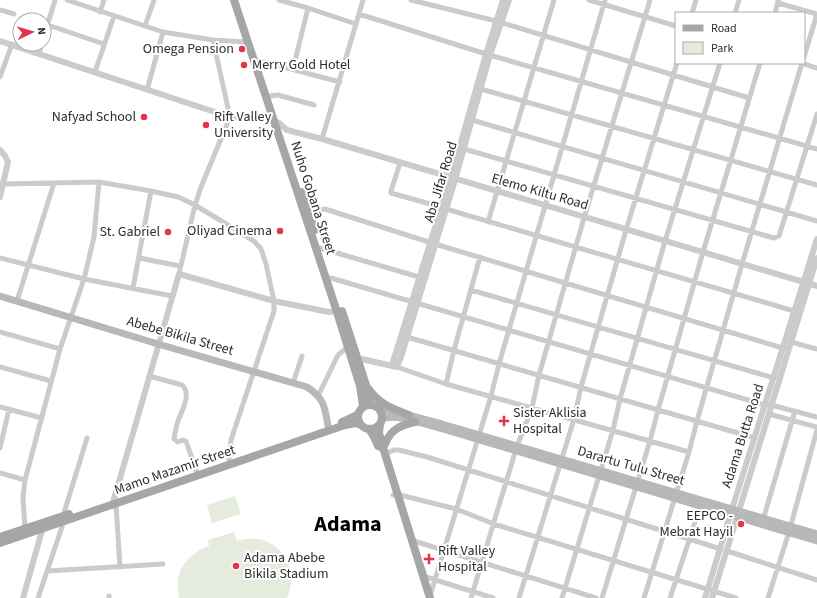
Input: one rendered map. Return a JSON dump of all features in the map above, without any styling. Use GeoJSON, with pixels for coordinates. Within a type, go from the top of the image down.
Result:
{"type":"FeatureCollection","features":[{"type":"Feature","properties":{"kind":"main road","name":"Nuho Gobana Street"},"geometry":{"type":"LineString","coordinates":[[234,0],[247,42],[256,60],[270,96],[276,121]]}},
{"type":"Feature","properties":{"kind":"main road","name":"Nuho Gobana Street"},"geometry":{"type":"LineString","coordinates":[[239,0],[256,60],[370,406]]}},
{"type":"Feature","properties":{"kind":"main road","name":"Nuho Gobana Street"},"geometry":{"type":"LineString","coordinates":[[306,212],[331,278],[339,311]]}},
{"type":"Feature","properties":{"kind":"main road","name":"Abebe Bikila Street"},"geometry":{"type":"LineString","coordinates":[[0,296],[307,387],[318,396]]}},
{"type":"Feature","properties":{"kind":"main road","name":"Nuho Gobana Street"},"geometry":{"type":"LineString","coordinates":[[350,345],[357,358],[363,388]]}},
{"type":"Feature","properties":{"kind":"main road"},"geometry":{"type":"LineString","coordinates":[[377,442],[363,431],[345,423],[358,406],[363,388],[384,405],[409,415]]}},
{"type":"Feature","properties":{"kind":"main road"},"geometry":{"type":"LineString","coordinates":[[318,396],[322,400],[326,412],[324,429]]}},
{"type":"Feature","properties":{"kind":"main road"},"geometry":{"type":"LineString","coordinates":[[370,406],[381,413],[379,433],[395,494],[429,597],[377,442],[368,430],[359,424],[357,414],[359,410],[370,406]]}},
{"type":"Feature","properties":{"kind":"main road","name":"Darartu Tulu Street"},"geometry":{"type":"LineString","coordinates":[[370,406],[409,415],[478,438]]}},
{"type":"Feature","properties":{"kind":"main road","name":"Mamo Mazamir Street"},"geometry":{"type":"LineString","coordinates":[[345,423],[357,414]]}},
{"type":"Feature","properties":{"kind":"main road","name":"Darartu Tulu Street"},"geometry":{"type":"LineString","coordinates":[[381,422],[392,417],[401,418],[478,438],[789,529]]}},
{"type":"Feature","properties":{"kind":"main road"},"geometry":{"type":"LineString","coordinates":[[368,430],[373,429],[381,422]]}},
{"type":"Feature","properties":{"kind":"main road"},"geometry":{"type":"LineString","coordinates":[[384,451],[386,440],[395,429],[404,424],[415,422]]}},
{"type":"Feature","properties":{"kind":"main road","name":"Mamo Mazamir Street"},"geometry":{"type":"LineString","coordinates":[[0,544],[43,525],[114,503],[324,429],[345,423],[359,424]]}},
{"type":"Feature","properties":{"kind":"main road","name":"Mamo Mazamir Street"},"geometry":{"type":"LineString","coordinates":[[0,536],[25,528],[43,525]]}},
{"type":"Feature","properties":{"kind":"main road"},"geometry":{"type":"LineString","coordinates":[[789,529],[817,534]]}},
{"type":"Feature","properties":{"kind":"main road"},"geometry":{"type":"LineString","coordinates":[[789,529],[817,541]]}},
{"type":"Feature","properties":{"kind":"street"},"geometry":{"type":"LineString","coordinates":[[52,12],[55,0]]}},
{"type":"Feature","properties":{"kind":"street"},"geometry":{"type":"LineString","coordinates":[[67,0],[163,32],[213,40],[247,42]]}},
{"type":"Feature","properties":{"kind":"street"},"geometry":{"type":"LineString","coordinates":[[100,12],[104,0]]}},
{"type":"Feature","properties":{"kind":"street"},"geometry":{"type":"LineString","coordinates":[[145,26],[154,0]]}},
{"type":"Feature","properties":{"kind":"street"},"geometry":{"type":"LineString","coordinates":[[279,0],[356,24]]}},
{"type":"Feature","properties":{"kind":"street"},"geometry":{"type":"LineString","coordinates":[[322,139],[363,0]]}},
{"type":"Feature","properties":{"kind":"street"},"geometry":{"type":"LineString","coordinates":[[411,0],[544,35],[749,98]]}},
{"type":"Feature","properties":{"kind":"street","name":"Aba Jifar Road"},"geometry":{"type":"LineString","coordinates":[[453,179],[503,0]]}},
{"type":"Feature","properties":{"kind":"street","name":"Aba Jifar Road"},"geometry":{"type":"LineString","coordinates":[[498,22],[509,0]]}},
{"type":"Feature","properties":{"kind":"street"},"geometry":{"type":"LineString","coordinates":[[488,222],[554,0]]}},
{"type":"Feature","properties":{"kind":"street"},"geometry":{"type":"LineString","coordinates":[[589,0],[604,2],[645,17],[675,26]]}},
{"type":"Feature","properties":{"kind":"street"},"geometry":{"type":"LineString","coordinates":[[471,598],[506,482],[532,408],[539,375],[584,218],[650,0]]}},
{"type":"Feature","properties":{"kind":"street"},"geometry":{"type":"LineString","coordinates":[[692,12],[696,0]]}},
{"type":"Feature","properties":{"kind":"street"},"geometry":{"type":"LineString","coordinates":[[735,12],[739,0]]}},
{"type":"Feature","properties":{"kind":"street"},"geometry":{"type":"LineString","coordinates":[[775,12],[778,1],[817,14],[805,54]]}},
{"type":"Feature","properties":{"kind":"street"},"geometry":{"type":"LineString","coordinates":[[429,597],[491,396],[516,303],[604,2]]}},
{"type":"Feature","properties":{"kind":"street"},"geometry":{"type":"LineString","coordinates":[[293,69],[308,8]]}},
{"type":"Feature","properties":{"kind":"street"},"geometry":{"type":"LineString","coordinates":[[0,10],[12,13]]}},
{"type":"Feature","properties":{"kind":"street"},"geometry":{"type":"LineString","coordinates":[[359,14],[488,55],[817,149]]}},
{"type":"Feature","properties":{"kind":"street"},"geometry":{"type":"LineString","coordinates":[[95,72],[114,16]]}},
{"type":"Feature","properties":{"kind":"street"},"geometry":{"type":"LineString","coordinates":[[52,26],[104,44]]}},
{"type":"Feature","properties":{"kind":"street"},"geometry":{"type":"LineString","coordinates":[[147,90],[163,32]]}},
{"type":"Feature","properties":{"kind":"street"},"geometry":{"type":"LineString","coordinates":[[120,567],[114,503],[179,274],[195,205],[230,117],[213,40]]}},
{"type":"Feature","properties":{"kind":"street","name":"Elemo Kiltu Road"},"geometry":{"type":"LineString","coordinates":[[0,41],[12,44]]}},
{"type":"Feature","properties":{"kind":"street"},"geometry":{"type":"LineString","coordinates":[[0,77],[12,44]]}},
{"type":"Feature","properties":{"kind":"street","name":"Elemo Kiltu Road"},"geometry":{"type":"LineString","coordinates":[[36,52],[230,117],[261,116],[276,121],[287,130],[322,139],[400,164],[817,286]]}},
{"type":"Feature","properties":{"kind":"street","name":"Aba Jifar Road"},"geometry":{"type":"LineString","coordinates":[[395,366],[443,208],[464,149],[481,89],[488,55]]}},
{"type":"Feature","properties":{"kind":"street"},"geometry":{"type":"LineString","coordinates":[[256,60],[340,82]]}},
{"type":"Feature","properties":{"kind":"street"},"geometry":{"type":"LineString","coordinates":[[520,598],[537,537],[574,419],[590,354],[626,230],[677,64]]}},
{"type":"Feature","properties":{"kind":"street"},"geometry":{"type":"LineString","coordinates":[[562,598],[613,430],[620,399],[665,241],[676,210],[720,64]]}},
{"type":"Feature","properties":{"kind":"street"},"geometry":{"type":"LineString","coordinates":[[602,598],[650,441],[702,252],[760,64]]}},
{"type":"Feature","properties":{"kind":"street"},"geometry":{"type":"LineString","coordinates":[[644,598],[690,452],[697,421],[733,293],[802,64]]}},
{"type":"Feature","properties":{"kind":"street"},"geometry":{"type":"LineString","coordinates":[[805,64],[817,68]]}},
{"type":"Feature","properties":{"kind":"street"},"geometry":{"type":"LineString","coordinates":[[481,89],[817,186]]}},
{"type":"Feature","properties":{"kind":"street"},"geometry":{"type":"LineString","coordinates":[[270,96],[278,95],[314,105]]}},
{"type":"Feature","properties":{"kind":"street"},"geometry":{"type":"LineString","coordinates":[[464,149],[777,238],[817,114]]}},
{"type":"Feature","properties":{"kind":"street"},"geometry":{"type":"LineString","coordinates":[[472,120],[817,221]]}},
{"type":"Feature","properties":{"kind":"street"},"geometry":{"type":"LineString","coordinates":[[0,150],[8,162],[0,197]]}},
{"type":"Feature","properties":{"kind":"street"},"geometry":{"type":"LineString","coordinates":[[400,164],[391,193],[794,311]]}},
{"type":"Feature","properties":{"kind":"street"},"geometry":{"type":"LineString","coordinates":[[17,301],[54,182]]}},
{"type":"Feature","properties":{"kind":"street"},"geometry":{"type":"LineString","coordinates":[[2,184],[99,182],[151,191],[178,197],[195,205],[254,240],[261,249],[266,264],[274,301],[272,316],[231,440],[230,462]]}},
{"type":"Feature","properties":{"kind":"street"},"geometry":{"type":"LineString","coordinates":[[25,528],[23,498],[25,480],[60,349],[84,279],[94,237],[99,182]]}},
{"type":"Feature","properties":{"kind":"street"},"geometry":{"type":"LineString","coordinates":[[133,288],[151,191]]}},
{"type":"Feature","properties":{"kind":"street"},"geometry":{"type":"LineString","coordinates":[[306,212],[325,209],[786,349]]}},
{"type":"Feature","properties":{"kind":"street"},"geometry":{"type":"LineString","coordinates":[[806,283],[817,239]]}},
{"type":"Feature","properties":{"kind":"street","name":"Aba Jifar Road"},"geometry":{"type":"LineString","coordinates":[[395,366],[407,337],[419,277],[433,243]]}},
{"type":"Feature","properties":{"kind":"street"},"geometry":{"type":"LineString","coordinates":[[320,248],[419,277]]}},
{"type":"Feature","properties":{"kind":"street"},"geometry":{"type":"LineString","coordinates":[[446,384],[480,257]]}},
{"type":"Feature","properties":{"kind":"street"},"geometry":{"type":"LineString","coordinates":[[0,258],[84,279],[172,296]]}},
{"type":"Feature","properties":{"kind":"street"},"geometry":{"type":"LineString","coordinates":[[139,258],[180,266]]}},
{"type":"Feature","properties":{"kind":"street"},"geometry":{"type":"LineString","coordinates":[[806,283],[817,258]]}},
{"type":"Feature","properties":{"kind":"street"},"geometry":{"type":"LineString","coordinates":[[179,274],[274,301],[329,312],[339,311]]}},
{"type":"Feature","properties":{"kind":"street"},"geometry":{"type":"LineString","coordinates":[[331,278],[706,388],[817,417]]}},
{"type":"Feature","properties":{"kind":"street","name":"Adama Butta Road"},"geometry":{"type":"LineString","coordinates":[[713,595],[755,438],[768,405],[786,349],[794,311],[806,283]]}},
{"type":"Feature","properties":{"kind":"street","name":"Adama Butta Road"},"geometry":{"type":"LineString","coordinates":[[734,514],[769,414],[768,405],[774,378],[786,349],[791,342],[806,283]]}},
{"type":"Feature","properties":{"kind":"street"},"geometry":{"type":"LineString","coordinates":[[471,290],[774,378]]}},
{"type":"Feature","properties":{"kind":"street"},"geometry":{"type":"LineString","coordinates":[[0,332],[60,349]]}},
{"type":"Feature","properties":{"kind":"street"},"geometry":{"type":"LineString","coordinates":[[407,337],[755,438]]}},
{"type":"Feature","properties":{"kind":"street"},"geometry":{"type":"LineString","coordinates":[[791,342],[817,349]]}},
{"type":"Feature","properties":{"kind":"street"},"geometry":{"type":"LineString","coordinates":[[318,396],[338,355],[350,345]]}},
{"type":"Feature","properties":{"kind":"street"},"geometry":{"type":"LineString","coordinates":[[293,383],[302,356]]}},
{"type":"Feature","properties":{"kind":"street"},"geometry":{"type":"LineString","coordinates":[[357,358],[395,366],[446,384],[690,452]]}},
{"type":"Feature","properties":{"kind":"street"},"geometry":{"type":"LineString","coordinates":[[0,367],[51,381]]}},
{"type":"Feature","properties":{"kind":"street"},"geometry":{"type":"LineString","coordinates":[[149,376],[182,385],[186,388],[187,393],[183,409],[178,420],[174,439],[178,442],[183,440],[186,441],[197,473]]}},
{"type":"Feature","properties":{"kind":"street"},"geometry":{"type":"LineString","coordinates":[[0,407],[42,418]]}},
{"type":"Feature","properties":{"kind":"street"},"geometry":{"type":"LineString","coordinates":[[0,448],[9,409]]}},
{"type":"Feature","properties":{"kind":"street"},"geometry":{"type":"LineString","coordinates":[[763,522],[795,412]]}},
{"type":"Feature","properties":{"kind":"street"},"geometry":{"type":"LineString","coordinates":[[769,414],[817,427]]}},
{"type":"Feature","properties":{"kind":"street"},"geometry":{"type":"LineString","coordinates":[[768,598],[817,430]]}},
{"type":"Feature","properties":{"kind":"street"},"geometry":{"type":"LineString","coordinates":[[38,598],[87,438]]}},
{"type":"Feature","properties":{"kind":"street"},"geometry":{"type":"LineString","coordinates":[[384,451],[399,450],[468,470],[817,580]]}},
{"type":"Feature","properties":{"kind":"street"},"geometry":{"type":"LineString","coordinates":[[0,473],[25,480]]}},
{"type":"Feature","properties":{"kind":"street"},"geometry":{"type":"LineString","coordinates":[[395,494],[456,509],[494,524],[708,590],[713,595],[736,598]]}},
{"type":"Feature","properties":{"kind":"street"},"geometry":{"type":"LineString","coordinates":[[670,598],[702,504]]}},
{"type":"Feature","properties":{"kind":"street"},"geometry":{"type":"LineString","coordinates":[[23,598],[43,525]]}},
{"type":"Feature","properties":{"kind":"street"},"geometry":{"type":"LineString","coordinates":[[411,540],[596,598]]}},
{"type":"Feature","properties":{"kind":"street","name":"Adama Butta Road"},"geometry":{"type":"LineString","coordinates":[[705,598],[724,550]]}},
{"type":"Feature","properties":{"kind":"street"},"geometry":{"type":"LineString","coordinates":[[47,571],[163,564]]}},
{"type":"Feature","properties":{"kind":"street"},"geometry":{"type":"LineString","coordinates":[[423,576],[493,598]]}},
{"type":"Feature","properties":{"kind":"green space"},"geometry":{"type":"Polygon","coordinates":[[[235,496],[241,514],[212,523],[207,505],[235,496]]]}},
{"type":"Feature","properties":{"kind":"green space","name":"Adama Abebe Bikila Stadium"},"geometry":{"type":"Polygon","coordinates":[[[234,532],[237,541],[258,539],[268,542],[276,547],[282,554],[287,561],[290,570],[290,589],[287,598],[179,598],[178,580],[180,572],[193,554],[209,546],[208,540],[234,532]]]}},
{"type":"Feature","properties":{"kind":"place","name":"Omega Pension"},"geometry":{"type":"Point","coordinates":[242,49]}},
{"type":"Feature","properties":{"kind":"place","name":"Merry Gold Hotel"},"geometry":{"type":"Point","coordinates":[244,65]}},
{"type":"Feature","properties":{"kind":"place","name":"Nafyad School"},"geometry":{"type":"Point","coordinates":[144,117]}},
{"type":"Feature","properties":{"kind":"place","name":"Rift Valley University"},"geometry":{"type":"Point","coordinates":[206,125]}},
{"type":"Feature","properties":{"kind":"place","name":"Oliyad Cinema"},"geometry":{"type":"Point","coordinates":[280,231]}},
{"type":"Feature","properties":{"kind":"place","name":"St. Gabriel"},"geometry":{"type":"Point","coordinates":[168,232]}},
{"type":"Feature","properties":{"kind":"place","name":"Sister Aklisia Hospital"},"geometry":{"type":"Point","coordinates":[504,421]}},
{"type":"Feature","properties":{"kind":"place","name":"EEPCO - Mebrat Hayil"},"geometry":{"type":"Point","coordinates":[741,524]}},
{"type":"Feature","properties":{"kind":"place","name":"Rift Valley Hospital"},"geometry":{"type":"Point","coordinates":[429,559]}},
{"type":"Feature","properties":{"kind":"place","name":"Adama Abebe Bikila Stadium"},"geometry":{"type":"Point","coordinates":[236,566]}},
{"type":"Feature","properties":{"kind":"district","name":"Adama"},"geometry":{"type":"Point","coordinates":[348,524]}}]}
